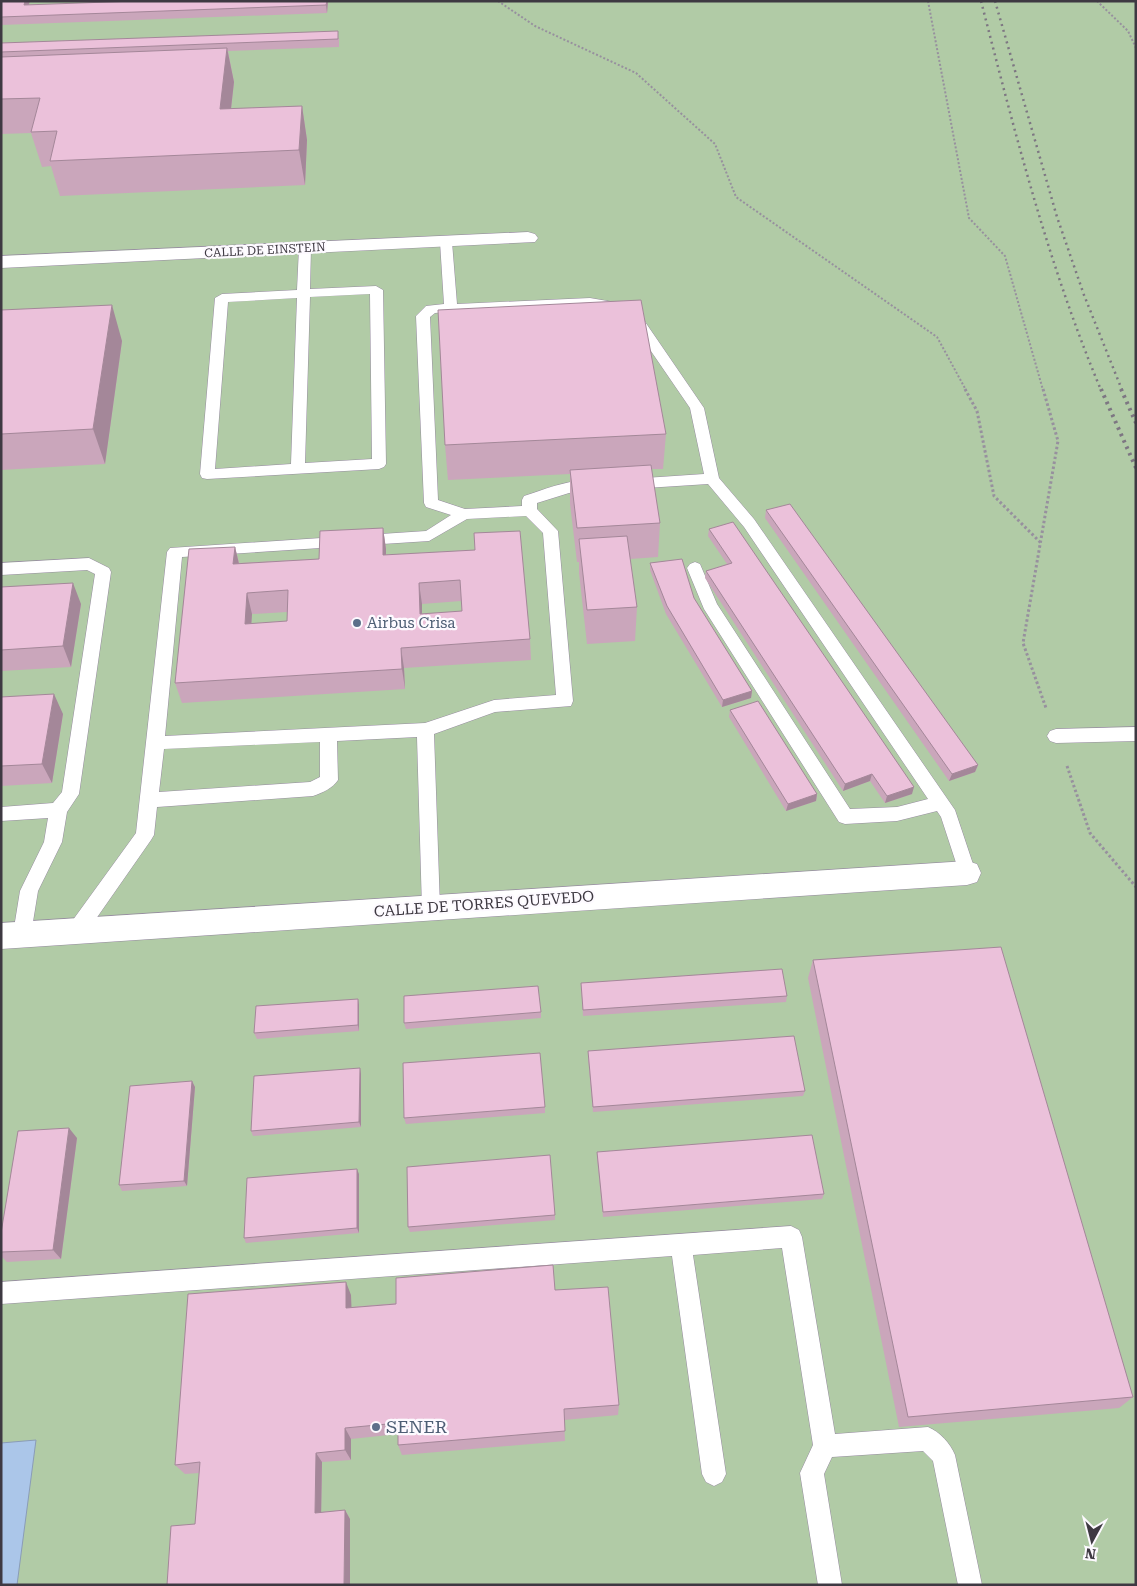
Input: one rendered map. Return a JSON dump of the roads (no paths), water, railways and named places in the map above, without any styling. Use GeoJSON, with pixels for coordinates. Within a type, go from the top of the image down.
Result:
{"type":"FeatureCollection","features":[{"type":"Feature","properties":{"kind":"street","name":"CALLE DE EINSTEIN"},"geometry":{"type":"LineString","coordinates":[[1,262],[528,238]]}},
{"type":"Feature","properties":{"kind":"street","name":"CALLE DE TORRES QUEVEDO"},"geometry":{"type":"LineString","coordinates":[[12,935],[967,873]]}},
{"type":"Feature","properties":{"kind":"lane"},"geometry":{"type":"LineString","coordinates":[[446,242],[453,328]]}},
{"type":"Feature","properties":{"kind":"lane"},"geometry":{"type":"LineString","coordinates":[[298,469],[305,248]]}},
{"type":"Feature","properties":{"kind":"lane"},"geometry":{"type":"LineString","coordinates":[[376,290],[379,464],[207,474],[222,298],[303,294],[376,290]]}},
{"type":"Feature","properties":{"kind":"lane"},"geometry":{"type":"LineString","coordinates":[[530,511],[464,514],[431,503],[423,316],[431,309],[590,302],[614,306],[634,316],[697,408],[712,479],[749,523],[949,815],[967,873]]}},
{"type":"Feature","properties":{"kind":"lane"},"geometry":{"type":"LineString","coordinates":[[156,743],[425,730],[494,706],[565,701],[550,531],[530,511],[529,500],[568,488],[712,479]]}},
{"type":"Feature","properties":{"kind":"lane"},"geometry":{"type":"LineString","coordinates":[[77,930],[144,836],[150,800],[175,552],[429,536],[464,514]]}},
{"type":"Feature","properties":{"kind":"lane"},"geometry":{"type":"LineString","coordinates":[[1,569],[89,564],[102,572],[70,794],[58,810],[53,842],[12,935]]}},
{"type":"Feature","properties":{"kind":"lane"},"geometry":{"type":"LineString","coordinates":[[695,568],[710,605],[845,817],[897,814],[940,802]]}},
{"type":"Feature","properties":{"kind":"lane"},"geometry":{"type":"LineString","coordinates":[[425,730],[431,908]]}},
{"type":"Feature","properties":{"kind":"lane"},"geometry":{"type":"LineString","coordinates":[[150,800],[313,789],[329,780],[328,734]]}},
{"type":"Feature","properties":{"kind":"lane"},"geometry":{"type":"LineString","coordinates":[[1056,736],[1136,734]]}},
{"type":"Feature","properties":{"kind":"lane"},"geometry":{"type":"LineString","coordinates":[[1,814],[58,810]]}},
{"type":"Feature","properties":{"kind":"lane"},"geometry":{"type":"LineString","coordinates":[[1,1293],[791,1237],[825,1446],[812,1473],[830,1585]]}},
{"type":"Feature","properties":{"kind":"lane"},"geometry":{"type":"LineString","coordinates":[[681,1245],[714,1474]]}},
{"type":"Feature","properties":{"kind":"lane"},"geometry":{"type":"LineString","coordinates":[[825,1446],[928,1439],[943,1455],[970,1585]]}},
{"type":"Feature","properties":{"kind":"water"},"geometry":{"type":"Polygon","coordinates":[[[36,1440],[17,1585],[1,1585],[1,1443],[36,1440]]]}},
{"type":"Feature","properties":{"kind":"railway"},"geometry":{"type":"LineString","coordinates":[[981,1],[1034,198],[1065,295],[1101,390]]}},
{"type":"Feature","properties":{"kind":"railway"},"geometry":{"type":"LineString","coordinates":[[995,1],[1057,217],[1084,295],[1122,390]]}},
{"type":"Feature","properties":{"kind":"railway"},"geometry":{"type":"LineString","coordinates":[[1101,389],[1136,468]]}},
{"type":"Feature","properties":{"kind":"railway"},"geometry":{"type":"LineString","coordinates":[[1121,389],[1136,423]]}},
{"type":"Feature","properties":{"kind":"place","name":"Airbus Crisa"},"geometry":{"type":"Point","coordinates":[357,623]}},
{"type":"Feature","properties":{"kind":"place","name":"SENER"},"geometry":{"type":"Point","coordinates":[376,1427]}}]}
